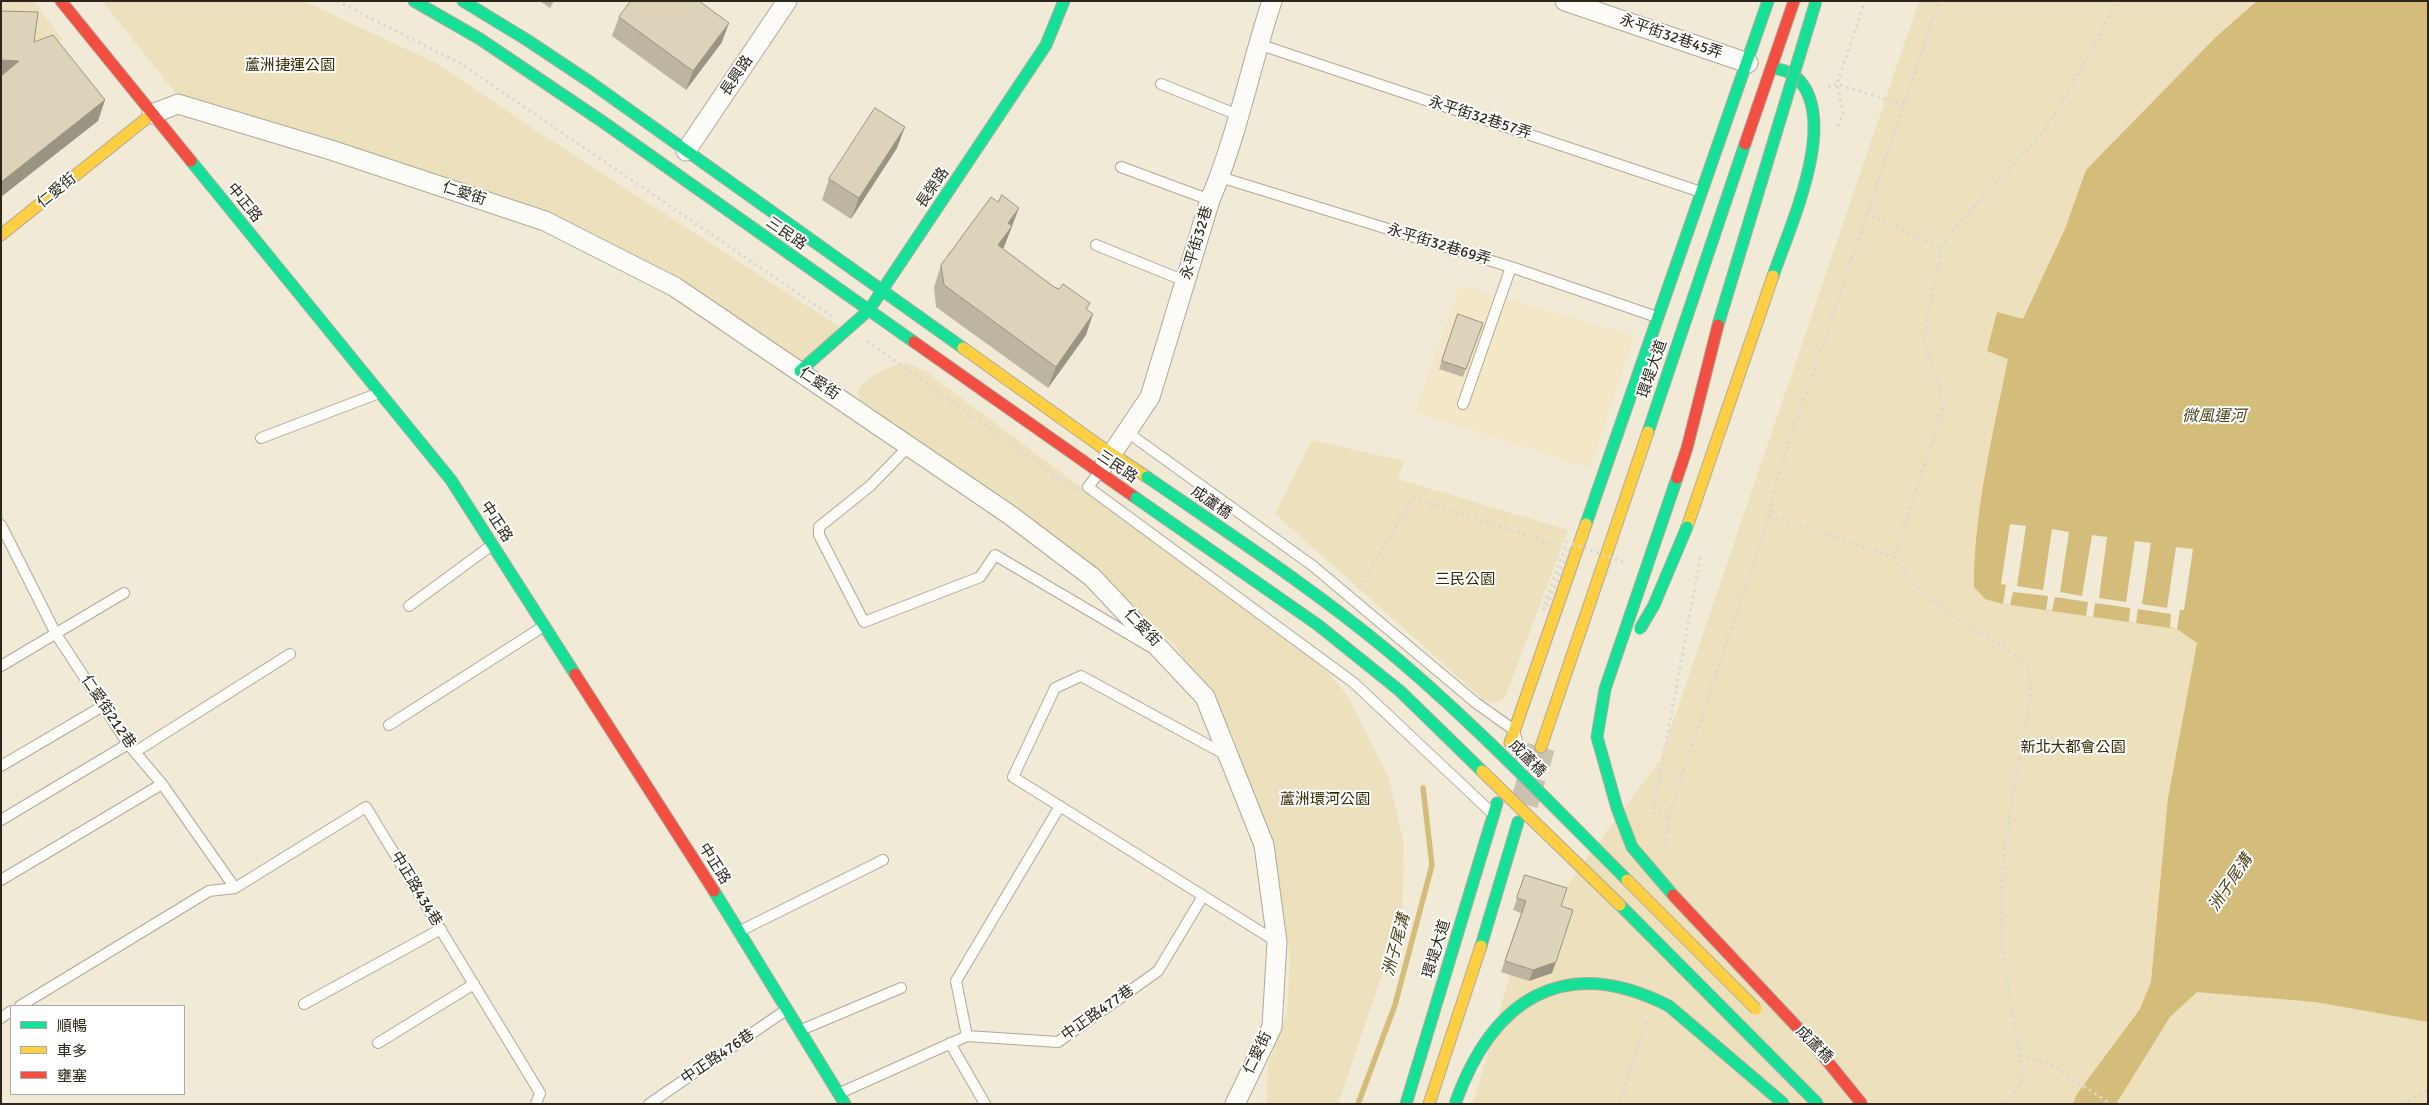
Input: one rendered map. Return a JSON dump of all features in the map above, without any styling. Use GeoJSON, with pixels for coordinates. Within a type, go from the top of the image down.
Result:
{"type":"FeatureCollection","features":[{"type":"Feature","properties":{"kind":"main road","name":"中正路"},"geometry":{"type":"LineString","coordinates":[[61,1],[451,480],[739,932],[842,1099]]}},
{"type":"Feature","properties":{"kind":"main road","name":"三民路"},"geometry":{"type":"LineString","coordinates":[[414,1],[488,44],[1318,625],[1400,691],[1576,861],[1818,1104]]}},
{"type":"Feature","properties":{"kind":"main road","name":"三民路"},"geometry":{"type":"LineString","coordinates":[[463,1],[518,34],[686,151],[1068,421],[1111,456],[1146,477]]}},
{"type":"Feature","properties":{"kind":"main road","name":"長榮路"},"geometry":{"type":"LineString","coordinates":[[800,371],[869,310],[1046,45],[1064,1]]}},
{"type":"Feature","properties":{"kind":"main road","name":"環堤大道"},"geometry":{"type":"LineString","coordinates":[[1510,743],[1768,1]]}},
{"type":"Feature","properties":{"kind":"main road","name":"環堤大道"},"geometry":{"type":"LineString","coordinates":[[1541,747],[1794,1]]}},
{"type":"Feature","properties":{"kind":"main road"},"geometry":{"type":"LineString","coordinates":[[1816,1],[1720,316],[1687,448],[1605,689],[1597,737],[1617,808],[1632,847],[1656,877],[1816,1046],[1862,1104]]}},
{"type":"Feature","properties":{"kind":"main road"},"geometry":{"type":"LineString","coordinates":[[1605,689],[1654,605],[1687,527],[1804,185],[1815,132],[1813,102],[1795,76],[1772,67],[1748,63]]}},
{"type":"Feature","properties":{"kind":"main road","name":"仁愛街"},"geometry":{"type":"LineString","coordinates":[[1,236],[152,114]]}},
{"type":"Feature","properties":{"kind":"main road","name":"成蘆橋"},"geometry":{"type":"LineString","coordinates":[[1146,477],[1316,594],[1387,650],[1467,720],[1762,1015]]}},
{"type":"Feature","properties":{"kind":"main road","name":"環堤大道"},"geometry":{"type":"LineString","coordinates":[[1406,1104],[1497,803]]}},
{"type":"Feature","properties":{"kind":"main road"},"geometry":{"type":"LineString","coordinates":[[1429,1104],[1479,952],[1518,822]]}},
{"type":"Feature","properties":{"kind":"main road"},"geometry":{"type":"LineString","coordinates":[[1455,1104],[1478,1055],[1499,1023],[1521,1005],[1551,989],[1587,984],[1610,984],[1637,992],[1668,1006],[1784,1104]]}},
{"type":"Feature","properties":{"kind":"main road","name":"成蘆橋"},"geometry":{"type":"LineString","coordinates":[[1830,1083],[1851,1104]]}},
{"type":"Feature","properties":{"kind":"street","name":"長興路"},"geometry":{"type":"LineString","coordinates":[[686,151],[787,1]]}},
{"type":"Feature","properties":{"kind":"street","name":"永平街32巷"},"geometry":{"type":"LineString","coordinates":[[1099,473],[1150,397],[1210,200],[1220,177],[1272,1]]}},
{"type":"Feature","properties":{"kind":"street","name":"永平街32巷45弄"},"geometry":{"type":"LineString","coordinates":[[1566,1],[1748,63]]}},
{"type":"Feature","properties":{"kind":"street","name":"仁愛街"},"geometry":{"type":"LineString","coordinates":[[152,114],[178,104],[331,150],[545,221],[675,287],[1010,515],[1092,576],[1205,697],[1264,844],[1277,942],[1272,1027],[1235,1104]]}},
{"type":"Feature","properties":{"kind":"lane","name":"永平街32巷57弄"},"geometry":{"type":"LineString","coordinates":[[1258,44],[1702,193]]}},
{"type":"Feature","properties":{"kind":"lane"},"geometry":{"type":"LineString","coordinates":[[1161,84],[1238,115]]}},
{"type":"Feature","properties":{"kind":"lane"},"geometry":{"type":"LineString","coordinates":[[1121,168],[1210,200]]}},
{"type":"Feature","properties":{"kind":"lane","name":"永平街32巷69弄"},"geometry":{"type":"LineString","coordinates":[[1220,177],[1512,267],[1657,317]]}},
{"type":"Feature","properties":{"kind":"lane"},"geometry":{"type":"LineString","coordinates":[[1096,245],[1185,281]]}},
{"type":"Feature","properties":{"kind":"lane"},"geometry":{"type":"LineString","coordinates":[[1463,404],[1512,267]]}},
{"type":"Feature","properties":{"kind":"lane"},"geometry":{"type":"LineString","coordinates":[[261,438],[380,392]]}},
{"type":"Feature","properties":{"kind":"lane"},"geometry":{"type":"LineString","coordinates":[[1099,473],[1088,487],[1354,684],[1494,815],[1529,789],[1514,730],[1476,703],[1313,566],[1127,432]]}},
{"type":"Feature","properties":{"kind":"lane"},"geometry":{"type":"LineString","coordinates":[[909,446],[870,486],[819,527],[819,535],[864,622],[980,577],[995,555],[1171,659]]}},
{"type":"Feature","properties":{"kind":"lane","name":"仁愛街212巷"},"geometry":{"type":"LineString","coordinates":[[1,525],[56,634],[132,748],[162,784],[235,888]]}},
{"type":"Feature","properties":{"kind":"lane"},"geometry":{"type":"LineString","coordinates":[[409,606],[493,544]]}},
{"type":"Feature","properties":{"kind":"lane"},"geometry":{"type":"LineString","coordinates":[[1,666],[124,593]]}},
{"type":"Feature","properties":{"kind":"lane"},"geometry":{"type":"LineString","coordinates":[[389,725],[545,625]]}},
{"type":"Feature","properties":{"kind":"lane"},"geometry":{"type":"LineString","coordinates":[[1,820],[132,748],[290,654]]}},
{"type":"Feature","properties":{"kind":"lane"},"geometry":{"type":"LineString","coordinates":[[1228,757],[1081,676],[1055,688],[1013,777],[1277,942]]}},
{"type":"Feature","properties":{"kind":"lane"},"geometry":{"type":"LineString","coordinates":[[1,766],[103,706]]}},
{"type":"Feature","properties":{"kind":"lane"},"geometry":{"type":"LineString","coordinates":[[1,880],[162,784]]}},
{"type":"Feature","properties":{"kind":"lane"},"geometry":{"type":"LineString","coordinates":[[967,1036],[956,981],[1060,806]]}},
{"type":"Feature","properties":{"kind":"lane","name":"中正路434巷"},"geometry":{"type":"LineString","coordinates":[[235,888],[366,807],[540,1093],[536,1104]]}},
{"type":"Feature","properties":{"kind":"lane"},"geometry":{"type":"LineString","coordinates":[[739,932],[883,860]]}},
{"type":"Feature","properties":{"kind":"lane"},"geometry":{"type":"LineString","coordinates":[[22,1005],[208,891],[235,888]]}},
{"type":"Feature","properties":{"kind":"lane","name":"中正路477巷"},"geometry":{"type":"LineString","coordinates":[[842,1099],[967,1036],[1058,1042],[1158,971],[1203,896]]}},
{"type":"Feature","properties":{"kind":"lane"},"geometry":{"type":"LineString","coordinates":[[304,1004],[441,929]]}},
{"type":"Feature","properties":{"kind":"lane"},"geometry":{"type":"LineString","coordinates":[[378,1043],[474,984]]}},
{"type":"Feature","properties":{"kind":"lane"},"geometry":{"type":"LineString","coordinates":[[800,1030],[901,988]]}},
{"type":"Feature","properties":{"kind":"lane","name":"中正路476巷"},"geometry":{"type":"LineString","coordinates":[[649,1104],[787,1010]]}},
{"type":"Feature","properties":{"kind":"lane"},"geometry":{"type":"LineString","coordinates":[[950,1043],[985,1104]]}},
{"type":"Feature","properties":{"kind":"path"},"geometry":{"type":"LineString","coordinates":[[1838,93],[1837,84],[1865,1]]}},
{"type":"Feature","properties":{"kind":"path"},"geometry":{"type":"LineString","coordinates":[[1665,854],[1668,817],[1769,516],[1776,482],[1939,1]]}},
{"type":"Feature","properties":{"kind":"path"},"geometry":{"type":"LineString","coordinates":[[1894,557],[1942,410],[1940,390],[1924,340],[1941,248],[1956,226],[2047,128],[2090,54],[2116,1]]}},
{"type":"Feature","properties":{"kind":"path"},"geometry":{"type":"LineString","coordinates":[[1837,84],[1904,105]]}},
{"type":"Feature","properties":{"kind":"path"},"geometry":{"type":"LineString","coordinates":[[1866,213],[1941,248]]}},
{"type":"Feature","properties":{"kind":"path"},"geometry":{"type":"LineString","coordinates":[[1769,516],[1894,557],[1902,571],[1920,592],[2017,656],[2028,670],[2030,692],[2004,849],[2001,902],[2002,950],[2022,1071],[2020,1084],[2006,1104]]}},
{"type":"Feature","properties":{"kind":"path"},"geometry":{"type":"LineString","coordinates":[[1569,549],[1546,609],[1543,608],[1567,542],[1629,564]]}},
{"type":"Feature","properties":{"kind":"path"},"geometry":{"type":"LineString","coordinates":[[1668,817],[1653,813],[1702,554],[1697,553]]}},
{"type":"Feature","properties":{"kind":"path"},"geometry":{"type":"LineString","coordinates":[[1619,1104],[1650,1012]]}},
{"type":"Feature","properties":{"kind":"path"},"geometry":{"type":"LineString","coordinates":[[2020,1056],[2046,1062],[2112,1104]]}},
{"type":"Feature","properties":{"kind":"path"},"geometry":{"type":"LineString","coordinates":[[2402,1104],[2428,1090]]}},
{"type":"Feature","properties":{"kind":"shaded area"},"geometry":{"type":"Polygon","coordinates":[[[1460,285],[1634,336],[1590,468],[1416,412],[1460,285]]]}},
{"type":"Feature","properties":{"kind":"green space"},"geometry":{"type":"Polygon","coordinates":[[[1,1],[34,1],[63,40],[28,55],[1,50],[1,1]]]}},
{"type":"Feature","properties":{"kind":"green space","name":"蘆洲捷運公園"},"geometry":{"type":"Polygon","coordinates":[[[102,1],[303,1],[436,63],[535,130],[846,331],[800,371],[552,216],[177,95],[102,1]]]}},
{"type":"Feature","properties":{"kind":"green space","name":"新北大都會公園"},"geometry":{"type":"Polygon","coordinates":[[[1919,1],[2428,1],[2428,1104],[1473,1104],[1516,954],[1660,760],[1919,1]]]}},
{"type":"Feature","properties":{"kind":"green space","name":"蘆洲環河公園"},"geometry":{"type":"Polygon","coordinates":[[[904,362],[925,371],[1326,670],[1347,695],[1388,777],[1404,843],[1402,916],[1338,1104],[1267,1104],[1268,1065],[1287,1012],[1290,956],[1271,848],[1233,736],[1203,685],[1174,645],[1099,572],[867,409],[859,397],[860,387],[877,373],[904,362]]]}},
{"type":"Feature","properties":{"kind":"green space","name":"三民公園"},"geometry":{"type":"Polygon","coordinates":[[[1312,440],[1404,461],[1398,479],[1568,530],[1505,698],[1495,703],[1484,700],[1275,514],[1312,440]]]}},
{"type":"Feature","properties":{"kind":"water","name":"微風運河"},"geometry":{"type":"Polygon","coordinates":[[[2257,1],[2428,1],[2428,1022],[2315,1002],[2197,992],[2170,1017],[2116,1104],[2073,1104],[2077,1094],[2140,1009],[2151,982],[2168,798],[2197,643],[2177,629],[2003,604],[1985,599],[1974,587],[1977,529],[1981,501],[2008,359],[1987,351],[1997,312],[2023,319],[2065,229],[2086,170],[2216,37],[2257,1]]]}},
{"type":"Feature","properties":{"kind":"pier"},"geometry":{"type":"Polygon","coordinates":[[[2010,524],[2026,526],[2017,586],[2043,590],[2052,529],[2069,532],[2060,592],[2082,596],[2092,535],[2107,537],[2099,598],[2126,602],[2135,541],[2151,543],[2142,604],[2167,608],[2176,547],[2193,549],[2184,610],[2180,610],[2177,629],[2170,627],[2171,614],[2138,609],[2136,623],[2129,622],[2130,608],[2095,603],[2093,617],[2086,616],[2088,602],[2055,597],[2052,611],[2046,610],[2048,596],[2013,592],[2010,605],[2003,604],[2006,585],[2001,584],[2010,524]]]}},
{"type":"Feature","properties":{"kind":"building"},"geometry":{"type":"Polygon","coordinates":[[[631,1],[699,1],[729,23],[693,71],[619,17],[631,1]]]}},
{"type":"Feature","properties":{"kind":"building"},"geometry":{"type":"Polygon","coordinates":[[[1,11],[38,12],[34,42],[53,35],[105,100],[1,182],[1,76],[19,61],[1,60],[1,11]]]}},
{"type":"Feature","properties":{"kind":"building"},"geometry":{"type":"Polygon","coordinates":[[[875,108],[905,127],[859,198],[829,179],[875,108]]]}},
{"type":"Feature","properties":{"kind":"building"},"geometry":{"type":"Polygon","coordinates":[[[1002,195],[1019,208],[1008,223],[1012,226],[998,245],[1054,287],[1059,289],[1063,284],[1090,303],[1086,309],[1093,314],[1056,367],[944,285],[941,265],[991,197],[998,202],[1002,195]]]}},
{"type":"Feature","properties":{"kind":"building"},"geometry":{"type":"Polygon","coordinates":[[[1458,314],[1483,323],[1466,369],[1442,361],[1458,314]]]}},
{"type":"Feature","properties":{"kind":"building"},"geometry":{"type":"Polygon","coordinates":[[[1525,875],[1567,888],[1561,906],[1573,910],[1556,962],[1533,970],[1505,961],[1526,901],[1517,898],[1525,875]]]}},
{"type":"Feature","properties":{"kind":"waterway","name":"洲子尾溝"},"geometry":{"type":"LineString","coordinates":[[1358,1104],[1395,1005],[1432,865],[1423,788]]}},
{"type":"Feature","properties":{"kind":"tunnel"},"geometry":{"type":"LineString","coordinates":[[1524,804],[1541,747]]}},
{"type":"Feature","properties":{"kind":"traffic: fast"},"geometry":{"type":"LineString","coordinates":[[414,1],[480,39],[603,122],[914,342]]}},
{"type":"Feature","properties":{"kind":"traffic: fast"},"geometry":{"type":"LineString","coordinates":[[463,1],[527,40],[590,82],[963,348]]}},
{"type":"Feature","properties":{"kind":"traffic: fast"},"geometry":{"type":"LineString","coordinates":[[800,371],[869,310],[1046,45],[1064,1]]}},
{"type":"Feature","properties":{"kind":"traffic: fast"},"geometry":{"type":"LineString","coordinates":[[1586,524],[1768,1]]}},
{"type":"Feature","properties":{"kind":"traffic: fast"},"geometry":{"type":"LineString","coordinates":[[1718,325],[1816,1]]}},
{"type":"Feature","properties":{"kind":"traffic: fast"},"geometry":{"type":"LineString","coordinates":[[1773,276],[1808,173],[1813,145],[1814,118],[1808,94],[1795,76],[1774,68]]}},
{"type":"Feature","properties":{"kind":"traffic: fast"},"geometry":{"type":"LineString","coordinates":[[1648,432],[1745,144]]}},
{"type":"Feature","properties":{"kind":"traffic: fast"},"geometry":{"type":"LineString","coordinates":[[191,161],[451,480],[575,674]]}},
{"type":"Feature","properties":{"kind":"traffic: fast"},"geometry":{"type":"LineString","coordinates":[[1147,477],[1299,582],[1387,650],[1480,733],[1627,880]]}},
{"type":"Feature","properties":{"kind":"traffic: fast"},"geometry":{"type":"LineString","coordinates":[[1673,895],[1632,847],[1617,808],[1597,737],[1605,689],[1677,478]]}},
{"type":"Feature","properties":{"kind":"traffic: fast"},"geometry":{"type":"LineString","coordinates":[[1136,498],[1318,625],[1400,691],[1482,771]]}},
{"type":"Feature","properties":{"kind":"traffic: fast"},"geometry":{"type":"LineString","coordinates":[[1640,629],[1654,605],[1687,527]]}},
{"type":"Feature","properties":{"kind":"traffic: fast"},"geometry":{"type":"LineString","coordinates":[[1406,1104],[1497,803]]}},
{"type":"Feature","properties":{"kind":"traffic: fast"},"geometry":{"type":"LineString","coordinates":[[1481,946],[1518,822]]}},
{"type":"Feature","properties":{"kind":"traffic: fast"},"geometry":{"type":"LineString","coordinates":[[714,891],[845,1104]]}},
{"type":"Feature","properties":{"kind":"traffic: fast"},"geometry":{"type":"LineString","coordinates":[[1620,905],[1818,1104]]}},
{"type":"Feature","properties":{"kind":"traffic: fast"},"geometry":{"type":"LineString","coordinates":[[1455,1104],[1470,1068],[1489,1037],[1511,1013],[1536,996],[1564,986],[1596,984],[1631,990],[1669,1006],[1784,1104]]}},
{"type":"Feature","properties":{"kind":"traffic: slow"},"geometry":{"type":"LineString","coordinates":[[1,235],[152,114]]}},
{"type":"Feature","properties":{"kind":"traffic: slow"},"geometry":{"type":"LineString","coordinates":[[1687,527],[1773,276]]}},
{"type":"Feature","properties":{"kind":"traffic: slow"},"geometry":{"type":"LineString","coordinates":[[963,348],[1100,446],[1147,477]]}},
{"type":"Feature","properties":{"kind":"traffic: slow"},"geometry":{"type":"LineString","coordinates":[[1541,747],[1648,432]]}},
{"type":"Feature","properties":{"kind":"traffic: slow"},"geometry":{"type":"LineString","coordinates":[[1510,743],[1586,524]]}},
{"type":"Feature","properties":{"kind":"traffic: slow"},"geometry":{"type":"LineString","coordinates":[[1482,771],[1620,905]]}},
{"type":"Feature","properties":{"kind":"traffic: slow"},"geometry":{"type":"LineString","coordinates":[[1627,880],[1756,1009]]}},
{"type":"Feature","properties":{"kind":"traffic: slow"},"geometry":{"type":"LineString","coordinates":[[1429,1104],[1481,946]]}},
{"type":"Feature","properties":{"kind":"traffic: jam"},"geometry":{"type":"LineString","coordinates":[[61,1],[191,161]]}},
{"type":"Feature","properties":{"kind":"traffic: jam"},"geometry":{"type":"LineString","coordinates":[[1745,144],[1794,1]]}},
{"type":"Feature","properties":{"kind":"traffic: jam"},"geometry":{"type":"LineString","coordinates":[[1677,478],[1687,448],[1718,325]]}},
{"type":"Feature","properties":{"kind":"traffic: jam"},"geometry":{"type":"LineString","coordinates":[[914,342],[1136,498]]}},
{"type":"Feature","properties":{"kind":"traffic: jam"},"geometry":{"type":"LineString","coordinates":[[575,674],[714,891]]}},
{"type":"Feature","properties":{"kind":"traffic: jam"},"geometry":{"type":"LineString","coordinates":[[1673,895],[1815,1046],[1862,1104]]}}]}
